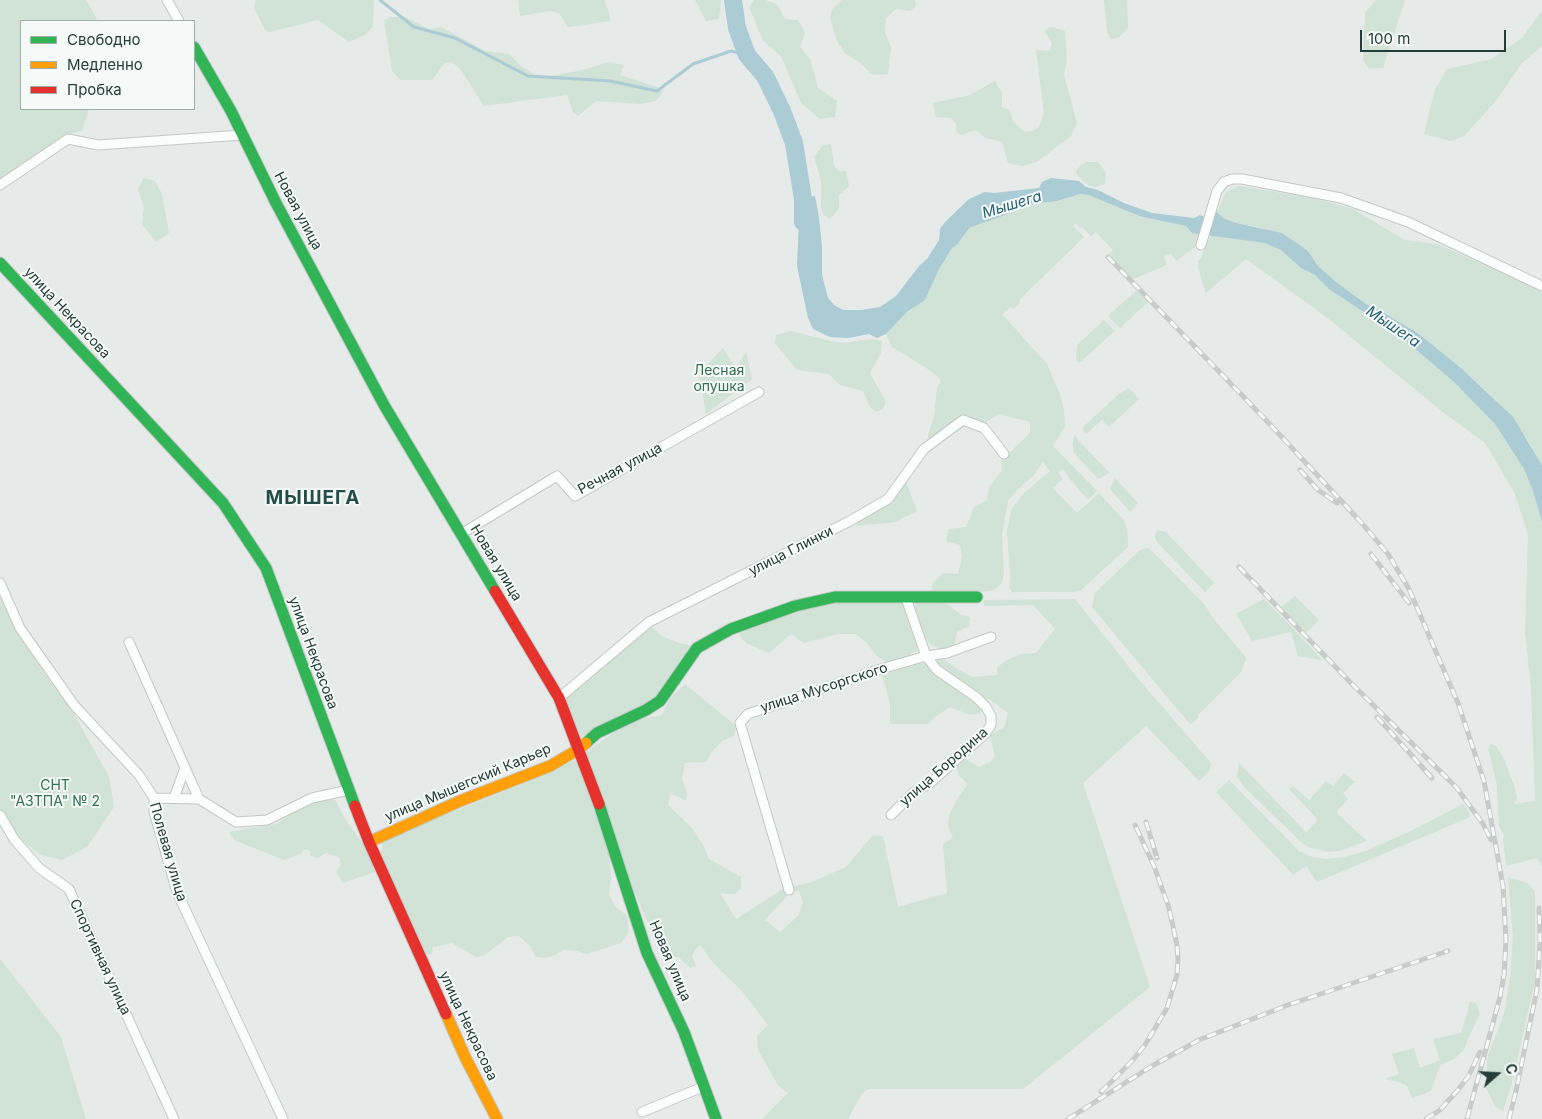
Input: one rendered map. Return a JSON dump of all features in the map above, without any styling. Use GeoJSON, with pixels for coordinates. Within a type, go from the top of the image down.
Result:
{"type":"FeatureCollection","features":[{"type":"Feature","properties":{"kind":"street"},"geometry":{"type":"LineString","coordinates":[[167,0],[178,20]]}},
{"type":"Feature","properties":{"kind":"street","name":"Новая улица"},"geometry":{"type":"LineString","coordinates":[[195,49],[231,112],[276,203],[384,405],[559,698],[606,825],[647,953],[684,1032],[716,1119]]}},
{"type":"Feature","properties":{"kind":"street"},"geometry":{"type":"LineString","coordinates":[[0,185],[68,139],[98,145],[242,135]]}},
{"type":"Feature","properties":{"kind":"street"},"geometry":{"type":"LineString","coordinates":[[1201,246],[1213,202],[1220,186],[1224,182],[1242,179],[1341,198],[1408,222],[1542,286]]}},
{"type":"Feature","properties":{"kind":"street","name":"улица Некрасова"},"geometry":{"type":"LineString","coordinates":[[0,263],[223,503],[266,568],[368,842],[465,1057],[497,1119]]}},
{"type":"Feature","properties":{"kind":"street","name":"Речная улица"},"geometry":{"type":"LineString","coordinates":[[461,534],[557,476],[575,496],[759,392]]}},
{"type":"Feature","properties":{"kind":"street","name":"улица Глинки"},"geometry":{"type":"LineString","coordinates":[[559,698],[649,622],[848,522],[888,499],[924,449],[963,420],[984,428],[1004,454]]}},
{"type":"Feature","properties":{"kind":"street","name":"Полевая улица"},"geometry":{"type":"LineString","coordinates":[[0,583],[20,628],[74,705],[139,775],[154,798],[154,812],[177,892],[283,1119]]}},
{"type":"Feature","properties":{"kind":"street","name":"улица Мышегский Карьер"},"geometry":{"type":"LineString","coordinates":[[368,842],[460,801],[550,766],[579,749],[597,733],[646,710],[660,701],[697,648],[731,629],[795,606],[835,597],[977,597]]}},
{"type":"Feature","properties":{"kind":"street"},"geometry":{"type":"LineString","coordinates":[[906,598],[926,656]]}},
{"type":"Feature","properties":{"kind":"street","name":"улица Мусоргского"},"geometry":{"type":"LineString","coordinates":[[789,890],[740,724],[748,714],[926,656],[947,653],[991,636]]}},
{"type":"Feature","properties":{"kind":"street"},"geometry":{"type":"LineString","coordinates":[[129,642],[199,798]]}},
{"type":"Feature","properties":{"kind":"street","name":"улица Бородина"},"geometry":{"type":"LineString","coordinates":[[891,815],[914,792],[929,784],[941,774],[985,734],[991,725],[991,716],[986,707],[976,697],[937,670],[926,656]]}},
{"type":"Feature","properties":{"kind":"street"},"geometry":{"type":"LineString","coordinates":[[174,798],[186,768]]}},
{"type":"Feature","properties":{"kind":"street"},"geometry":{"type":"LineString","coordinates":[[154,798],[199,798],[236,822],[267,820],[312,798],[348,790]]}},
{"type":"Feature","properties":{"kind":"street","name":"Спортивная улица"},"geometry":{"type":"LineString","coordinates":[[0,815],[14,840],[39,868],[69,889],[174,1119]]}},
{"type":"Feature","properties":{"kind":"street"},"geometry":{"type":"LineString","coordinates":[[642,1112],[705,1086]]}},
{"type":"Feature","properties":{"kind":"green space"},"geometry":{"type":"Polygon","coordinates":[[[0,0],[86,0],[97,20],[20,20],[20,110],[89,110],[82,131],[68,134],[0,181],[0,0]]]}},
{"type":"Feature","properties":{"kind":"green space"},"geometry":{"type":"Polygon","coordinates":[[[256,0],[374,0],[373,26],[365,35],[349,42],[318,20],[270,32],[265,30],[254,7],[256,0]]]}},
{"type":"Feature","properties":{"kind":"green space"},"geometry":{"type":"Polygon","coordinates":[[[518,0],[605,0],[611,21],[568,27],[559,13],[550,11],[520,16],[518,0]]]}},
{"type":"Feature","properties":{"kind":"green space"},"geometry":{"type":"Polygon","coordinates":[[[695,0],[721,0],[719,19],[706,21],[695,0]]]}},
{"type":"Feature","properties":{"kind":"green space"},"geometry":{"type":"Polygon","coordinates":[[[754,0],[765,0],[777,4],[785,19],[798,20],[805,33],[800,47],[810,59],[818,88],[837,101],[835,117],[820,119],[801,103],[781,56],[763,41],[749,7],[754,0]]]}},
{"type":"Feature","properties":{"kind":"green space"},"geometry":{"type":"Polygon","coordinates":[[[842,0],[915,0],[916,6],[910,11],[896,9],[886,18],[885,33],[891,47],[888,74],[873,75],[859,62],[845,53],[837,41],[830,18],[832,10],[842,0]]]}},
{"type":"Feature","properties":{"kind":"green space"},"geometry":{"type":"Polygon","coordinates":[[[1104,0],[1127,0],[1128,28],[1118,38],[1111,39],[1107,32],[1104,0]]]}},
{"type":"Feature","properties":{"kind":"green space"},"geometry":{"type":"Polygon","coordinates":[[[1376,0],[1405,0],[1383,68],[1369,69],[1363,59],[1365,13],[1376,0]]]}},
{"type":"Feature","properties":{"kind":"green space"},"geometry":{"type":"Polygon","coordinates":[[[1542,10],[1542,46],[1522,63],[1495,102],[1464,136],[1451,141],[1424,134],[1435,89],[1447,69],[1492,59],[1522,38],[1542,10]]]}},
{"type":"Feature","properties":{"kind":"green space"},"geometry":{"type":"Polygon","coordinates":[[[390,17],[405,17],[429,29],[441,27],[485,51],[509,54],[521,66],[540,78],[583,70],[608,62],[624,65],[620,75],[660,88],[663,92],[656,101],[640,104],[596,101],[578,116],[573,112],[567,95],[484,106],[461,70],[452,62],[445,63],[432,80],[401,80],[392,71],[384,21],[390,17]]]}},
{"type":"Feature","properties":{"kind":"green space"},"geometry":{"type":"Polygon","coordinates":[[[1051,27],[1065,31],[1067,61],[1064,75],[1077,123],[1071,136],[1037,162],[1022,166],[1008,163],[1002,142],[986,138],[975,130],[962,135],[956,132],[956,124],[951,118],[936,117],[933,103],[970,95],[995,81],[1002,93],[1002,107],[1009,110],[1014,123],[1025,132],[1033,131],[1039,127],[1044,113],[1036,50],[1050,51],[1052,43],[1044,31],[1051,27]]]}},
{"type":"Feature","properties":{"kind":"green space"},"geometry":{"type":"Polygon","coordinates":[[[831,144],[834,166],[839,171],[846,171],[849,186],[839,195],[839,209],[830,219],[824,215],[821,208],[821,181],[814,157],[823,145],[831,144]]]}},
{"type":"Feature","properties":{"kind":"green space"},"geometry":{"type":"Polygon","coordinates":[[[1085,162],[1100,164],[1106,173],[1105,184],[1096,187],[1088,185],[1076,174],[1077,169],[1085,162]]]}},
{"type":"Feature","properties":{"kind":"green space"},"geometry":{"type":"Polygon","coordinates":[[[144,178],[155,181],[162,194],[169,233],[156,242],[142,224],[144,207],[138,189],[144,178]]]}},
{"type":"Feature","properties":{"kind":"green space"},"geometry":{"type":"Polygon","coordinates":[[[1239,186],[1313,198],[1351,208],[1405,240],[1437,244],[1532,286],[1542,293],[1542,465],[1528,440],[1496,400],[1461,368],[1419,334],[1366,304],[1336,282],[1318,266],[1308,251],[1297,244],[1259,227],[1236,223],[1223,218],[1217,212],[1226,192],[1239,186]]]}},
{"type":"Feature","properties":{"kind":"green space"},"geometry":{"type":"Polygon","coordinates":[[[1080,194],[1089,195],[1139,216],[1186,226],[1192,233],[1200,233],[1195,247],[1176,261],[1171,254],[1164,256],[1167,265],[1131,280],[1108,255],[1113,250],[1096,232],[1091,236],[1076,223],[1073,226],[1084,237],[1019,300],[1020,302],[1013,309],[1011,307],[1002,314],[1047,364],[1060,394],[1065,426],[1053,446],[1097,491],[1089,499],[1086,498],[1063,469],[1058,472],[1063,479],[1053,488],[1077,513],[1099,493],[1124,520],[1127,529],[1128,547],[1081,590],[1074,592],[1012,592],[1009,588],[1007,531],[1011,510],[1023,494],[1050,471],[1043,462],[1033,476],[1008,501],[1002,535],[1004,572],[1002,583],[994,590],[982,592],[933,593],[932,584],[943,573],[958,574],[962,557],[960,545],[946,541],[949,529],[966,527],[974,507],[987,500],[989,487],[1002,471],[1001,461],[1030,433],[1030,422],[999,414],[983,424],[968,418],[929,443],[928,435],[934,417],[937,388],[941,380],[928,369],[892,347],[886,334],[908,311],[925,299],[938,271],[963,230],[964,220],[970,215],[1002,212],[1019,208],[1023,205],[1057,201],[1080,194]]]}},
{"type":"Feature","properties":{"kind":"green space"},"geometry":{"type":"Polygon","coordinates":[[[1211,235],[1265,243],[1281,250],[1301,268],[1315,275],[1330,289],[1400,336],[1454,382],[1495,424],[1524,469],[1542,522],[1542,867],[1537,858],[1506,866],[1504,835],[1499,826],[1497,785],[1488,749],[1491,744],[1496,746],[1503,757],[1515,788],[1517,798],[1514,804],[1535,801],[1531,689],[1525,631],[1528,535],[1514,492],[1485,443],[1444,413],[1325,316],[1246,259],[1206,293],[1198,268],[1198,261],[1211,235]]]}},
{"type":"Feature","properties":{"kind":"green space"},"geometry":{"type":"Polygon","coordinates":[[[1136,291],[1148,302],[1120,328],[1108,316],[1136,291]]]}},
{"type":"Feature","properties":{"kind":"green space"},"geometry":{"type":"Polygon","coordinates":[[[1104,320],[1115,331],[1079,363],[1076,360],[1077,345],[1104,320]]]}},
{"type":"Feature","properties":{"kind":"green space"},"geometry":{"type":"Polygon","coordinates":[[[791,331],[844,343],[871,339],[882,341],[881,353],[870,373],[886,402],[883,409],[876,412],[870,407],[863,391],[840,385],[829,374],[797,370],[775,343],[776,335],[791,331]]]}},
{"type":"Feature","properties":{"kind":"green space","name":"Лесная опушка"},"geometry":{"type":"Polygon","coordinates":[[[723,348],[736,368],[746,352],[752,379],[706,414],[699,373],[723,348]]]}},
{"type":"Feature","properties":{"kind":"green space"},"geometry":{"type":"Polygon","coordinates":[[[1129,388],[1139,399],[1109,427],[1102,420],[1086,434],[1082,428],[1119,394],[1129,388]]]}},
{"type":"Feature","properties":{"kind":"green space"},"geometry":{"type":"Polygon","coordinates":[[[1075,435],[1110,473],[1098,479],[1073,452],[1073,439],[1075,435]]]}},
{"type":"Feature","properties":{"kind":"green space"},"geometry":{"type":"Polygon","coordinates":[[[909,474],[907,484],[917,511],[895,522],[856,526],[857,520],[890,500],[909,474]]]}},
{"type":"Feature","properties":{"kind":"green space"},"geometry":{"type":"Polygon","coordinates":[[[1115,478],[1138,503],[1130,512],[1110,489],[1115,478]]]}},
{"type":"Feature","properties":{"kind":"green space"},"geometry":{"type":"Polygon","coordinates":[[[1158,530],[1166,532],[1214,583],[1205,592],[1158,543],[1155,534],[1158,530]]]}},
{"type":"Feature","properties":{"kind":"green space"},"geometry":{"type":"Polygon","coordinates":[[[1147,548],[1204,604],[1246,659],[1241,672],[1191,724],[1092,607],[1095,593],[1140,550],[1147,548]]]}},
{"type":"Feature","properties":{"kind":"green space","name":"СНТ \"АЗТПА\" № 2"},"geometry":{"type":"Polygon","coordinates":[[[0,594],[16,630],[43,672],[74,714],[109,777],[114,807],[87,847],[62,860],[41,855],[0,824],[0,594]]]}},
{"type":"Feature","properties":{"kind":"green space"},"geometry":{"type":"Polygon","coordinates":[[[1295,596],[1319,620],[1306,633],[1281,607],[1295,596]]]}},
{"type":"Feature","properties":{"kind":"green space"},"geometry":{"type":"Polygon","coordinates":[[[1075,599],[1140,681],[1211,763],[1210,770],[1200,781],[1198,780],[1146,726],[1083,783],[1150,987],[1023,1089],[869,1089],[862,1093],[848,1119],[762,1119],[788,1093],[778,1085],[758,1050],[757,1036],[768,1025],[742,991],[714,964],[701,946],[698,946],[692,956],[696,966],[690,968],[679,957],[662,957],[631,883],[585,753],[615,732],[643,719],[662,715],[670,699],[685,684],[736,726],[734,736],[722,741],[713,750],[706,762],[685,763],[682,779],[687,791],[686,801],[671,793],[668,805],[692,828],[702,843],[709,859],[741,877],[741,889],[735,894],[720,893],[736,919],[786,887],[789,894],[765,920],[780,932],[799,915],[803,902],[799,891],[790,892],[791,887],[812,882],[846,867],[873,835],[883,836],[898,907],[947,893],[943,844],[953,838],[948,826],[949,815],[968,784],[960,777],[955,765],[963,757],[979,767],[990,762],[995,756],[989,734],[995,733],[1004,727],[1008,713],[989,699],[982,702],[980,714],[970,715],[950,707],[928,724],[890,724],[890,703],[882,675],[914,665],[943,659],[972,677],[997,675],[997,668],[1005,661],[1021,654],[1036,653],[1055,629],[1033,605],[984,606],[983,600],[1075,599]]]}},
{"type":"Feature","properties":{"kind":"green space"},"geometry":{"type":"Polygon","coordinates":[[[1264,599],[1322,660],[1298,656],[1291,632],[1252,641],[1236,614],[1264,599]]]}},
{"type":"Feature","properties":{"kind":"green space"},"geometry":{"type":"Polygon","coordinates":[[[837,600],[902,602],[918,650],[903,658],[886,662],[877,656],[866,642],[856,634],[839,634],[804,643],[791,634],[769,653],[746,643],[739,635],[740,631],[774,617],[837,600]]]}},
{"type":"Feature","properties":{"kind":"green space"},"geometry":{"type":"Polygon","coordinates":[[[929,601],[947,604],[961,615],[970,617],[969,626],[957,632],[954,646],[943,650],[930,644],[924,636],[914,607],[919,602],[929,601]]]}},
{"type":"Feature","properties":{"kind":"green space"},"geometry":{"type":"Polygon","coordinates":[[[651,626],[663,637],[691,645],[666,685],[654,697],[637,709],[586,735],[580,736],[565,699],[651,626]]]}},
{"type":"Feature","properties":{"kind":"green space"},"geometry":{"type":"Polygon","coordinates":[[[574,760],[580,766],[609,855],[611,876],[609,895],[615,906],[627,916],[629,931],[621,943],[587,954],[563,950],[545,958],[536,957],[530,946],[519,936],[508,937],[485,955],[476,957],[452,943],[433,947],[432,954],[426,955],[381,854],[383,843],[393,836],[550,773],[574,760]]]}},
{"type":"Feature","properties":{"kind":"green space"},"geometry":{"type":"Polygon","coordinates":[[[1239,763],[1306,832],[1318,820],[1289,789],[1294,787],[1309,800],[1326,781],[1333,786],[1344,773],[1355,782],[1343,793],[1348,799],[1336,812],[1367,841],[1339,851],[1328,852],[1308,847],[1244,787],[1237,777],[1239,763]]]}},
{"type":"Feature","properties":{"kind":"green space"},"geometry":{"type":"Polygon","coordinates":[[[1229,780],[1299,851],[1312,857],[1327,859],[1366,851],[1409,832],[1463,804],[1468,810],[1470,817],[1317,882],[1306,866],[1293,875],[1216,792],[1229,780]]]}},
{"type":"Feature","properties":{"kind":"green space"},"geometry":{"type":"Polygon","coordinates":[[[321,800],[335,800],[347,822],[363,844],[375,872],[343,883],[336,872],[341,864],[339,857],[326,853],[318,858],[310,856],[311,851],[304,849],[301,854],[284,860],[234,840],[229,832],[276,824],[295,811],[321,800]]]}},
{"type":"Feature","properties":{"kind":"green space"},"geometry":{"type":"Polygon","coordinates":[[[1508,877],[1527,883],[1535,891],[1535,981],[1512,1083],[1503,1111],[1495,1106],[1485,1086],[1488,1055],[1504,1014],[1511,972],[1513,937],[1508,877]]]}},
{"type":"Feature","properties":{"kind":"green space"},"geometry":{"type":"Polygon","coordinates":[[[0,959],[61,1037],[86,1119],[0,1119],[0,959]]]}},
{"type":"Feature","properties":{"kind":"green space"},"geometry":{"type":"Polygon","coordinates":[[[1469,1002],[1476,1003],[1480,1013],[1463,1051],[1454,1059],[1440,1065],[1431,1091],[1412,1098],[1407,1086],[1384,1079],[1399,1074],[1392,1054],[1414,1048],[1420,1068],[1440,1060],[1433,1039],[1461,1033],[1469,1002]]]}},
{"type":"Feature","properties":{"kind":"water"},"geometry":{"type":"Polygon","coordinates":[[[1051,178],[1079,181],[1086,187],[1098,190],[1124,203],[1152,213],[1194,218],[1200,215],[1204,217],[1217,212],[1223,218],[1236,223],[1282,233],[1308,251],[1318,266],[1336,282],[1366,304],[1419,334],[1461,368],[1513,417],[1542,465],[1542,522],[1524,469],[1495,424],[1454,382],[1400,336],[1329,289],[1315,275],[1301,268],[1281,250],[1265,243],[1192,233],[1186,226],[1139,216],[1089,195],[1080,194],[1057,201],[1023,205],[1009,213],[1002,212],[998,217],[989,220],[978,213],[970,215],[964,220],[963,230],[938,271],[925,300],[908,311],[886,334],[877,338],[869,334],[848,338],[830,337],[813,329],[808,318],[797,266],[800,199],[815,196],[822,247],[822,275],[828,298],[834,305],[843,310],[861,310],[880,307],[896,296],[920,265],[927,259],[939,240],[940,229],[945,222],[969,199],[985,192],[994,193],[1039,188],[1042,182],[1051,178]]]}},
{"type":"Feature","properties":{"kind":"waterway"},"geometry":{"type":"LineString","coordinates":[[380,0],[414,27],[455,38],[528,76],[610,81],[657,91],[693,64],[731,51],[747,55]]}},
{"type":"Feature","properties":{"kind":"waterway","name":"Мышега"},"geometry":{"type":"LineString","coordinates":[[733,0],[737,28],[747,55],[765,76],[782,111],[794,143],[803,199],[803,222]]}},
{"type":"Feature","properties":{"kind":"waterway","name":"Мышега"},"geometry":{"type":"LineString","coordinates":[[950,239],[964,220],[1003,206]]}},
{"type":"Feature","properties":{"kind":"railway"},"geometry":{"type":"LineString","coordinates":[[1108,257],[1265,419],[1360,521],[1388,554],[1409,589],[1458,703],[1484,781],[1503,886],[1506,941],[1504,975],[1500,997],[1467,1119]]}},
{"type":"Feature","properties":{"kind":"railway"},"geometry":{"type":"LineString","coordinates":[[1300,470],[1318,490],[1337,503]]}},
{"type":"Feature","properties":{"kind":"railway"},"geometry":{"type":"LineString","coordinates":[[1371,554],[1409,603]]}},
{"type":"Feature","properties":{"kind":"railway"},"geometry":{"type":"LineString","coordinates":[[1239,567],[1352,684],[1456,787],[1483,824],[1491,840]]}},
{"type":"Feature","properties":{"kind":"railway"},"geometry":{"type":"LineString","coordinates":[[1377,717],[1432,778]]}},
{"type":"Feature","properties":{"kind":"railway"},"geometry":{"type":"LineString","coordinates":[[1146,822],[1157,858]]}},
{"type":"Feature","properties":{"kind":"railway"},"geometry":{"type":"LineString","coordinates":[[1101,1092],[1145,1045],[1167,1008],[1177,975],[1177,945],[1169,908],[1154,866],[1135,825]]}},
{"type":"Feature","properties":{"kind":"railway"},"geometry":{"type":"LineString","coordinates":[[1509,1119],[1537,989],[1540,943],[1539,908]]}},
{"type":"Feature","properties":{"kind":"railway"},"geometry":{"type":"LineString","coordinates":[[1068,1119],[1152,1066],[1199,1040],[1288,1005],[1448,951]]}},
{"type":"Feature","properties":{"kind":"railway"},"geometry":{"type":"LineString","coordinates":[[1426,1119],[1440,1110],[1457,1091],[1468,1077],[1480,1052]]}},
{"type":"Feature","properties":{"kind":"traffic: fast"},"geometry":{"type":"LineString","coordinates":[[195,49],[231,111],[276,203],[384,405],[495,591]]}},
{"type":"Feature","properties":{"kind":"traffic: fast"},"geometry":{"type":"LineString","coordinates":[[0,263],[223,503],[266,568],[355,806]]}},
{"type":"Feature","properties":{"kind":"traffic: fast"},"geometry":{"type":"LineString","coordinates":[[586,743],[597,733],[646,710],[660,701],[697,648],[731,629],[795,606],[835,597],[977,597]]}},
{"type":"Feature","properties":{"kind":"traffic: fast"},"geometry":{"type":"LineString","coordinates":[[599,804],[647,953],[684,1032],[716,1119]]}},
{"type":"Feature","properties":{"kind":"traffic: slow"},"geometry":{"type":"LineString","coordinates":[[369,842],[460,801],[550,766],[586,743]]}},
{"type":"Feature","properties":{"kind":"traffic: slow"},"geometry":{"type":"LineString","coordinates":[[446,1014],[465,1057],[497,1119]]}},
{"type":"Feature","properties":{"kind":"traffic: jam"},"geometry":{"type":"LineString","coordinates":[[495,591],[559,698],[599,804]]}},
{"type":"Feature","properties":{"kind":"traffic: jam"},"geometry":{"type":"LineString","coordinates":[[355,806],[369,842],[446,1014]]}},
{"type":"Feature","properties":{"kind":"district","name":"МЫШЕГА"},"geometry":{"type":"Point","coordinates":[313,498]}}]}
